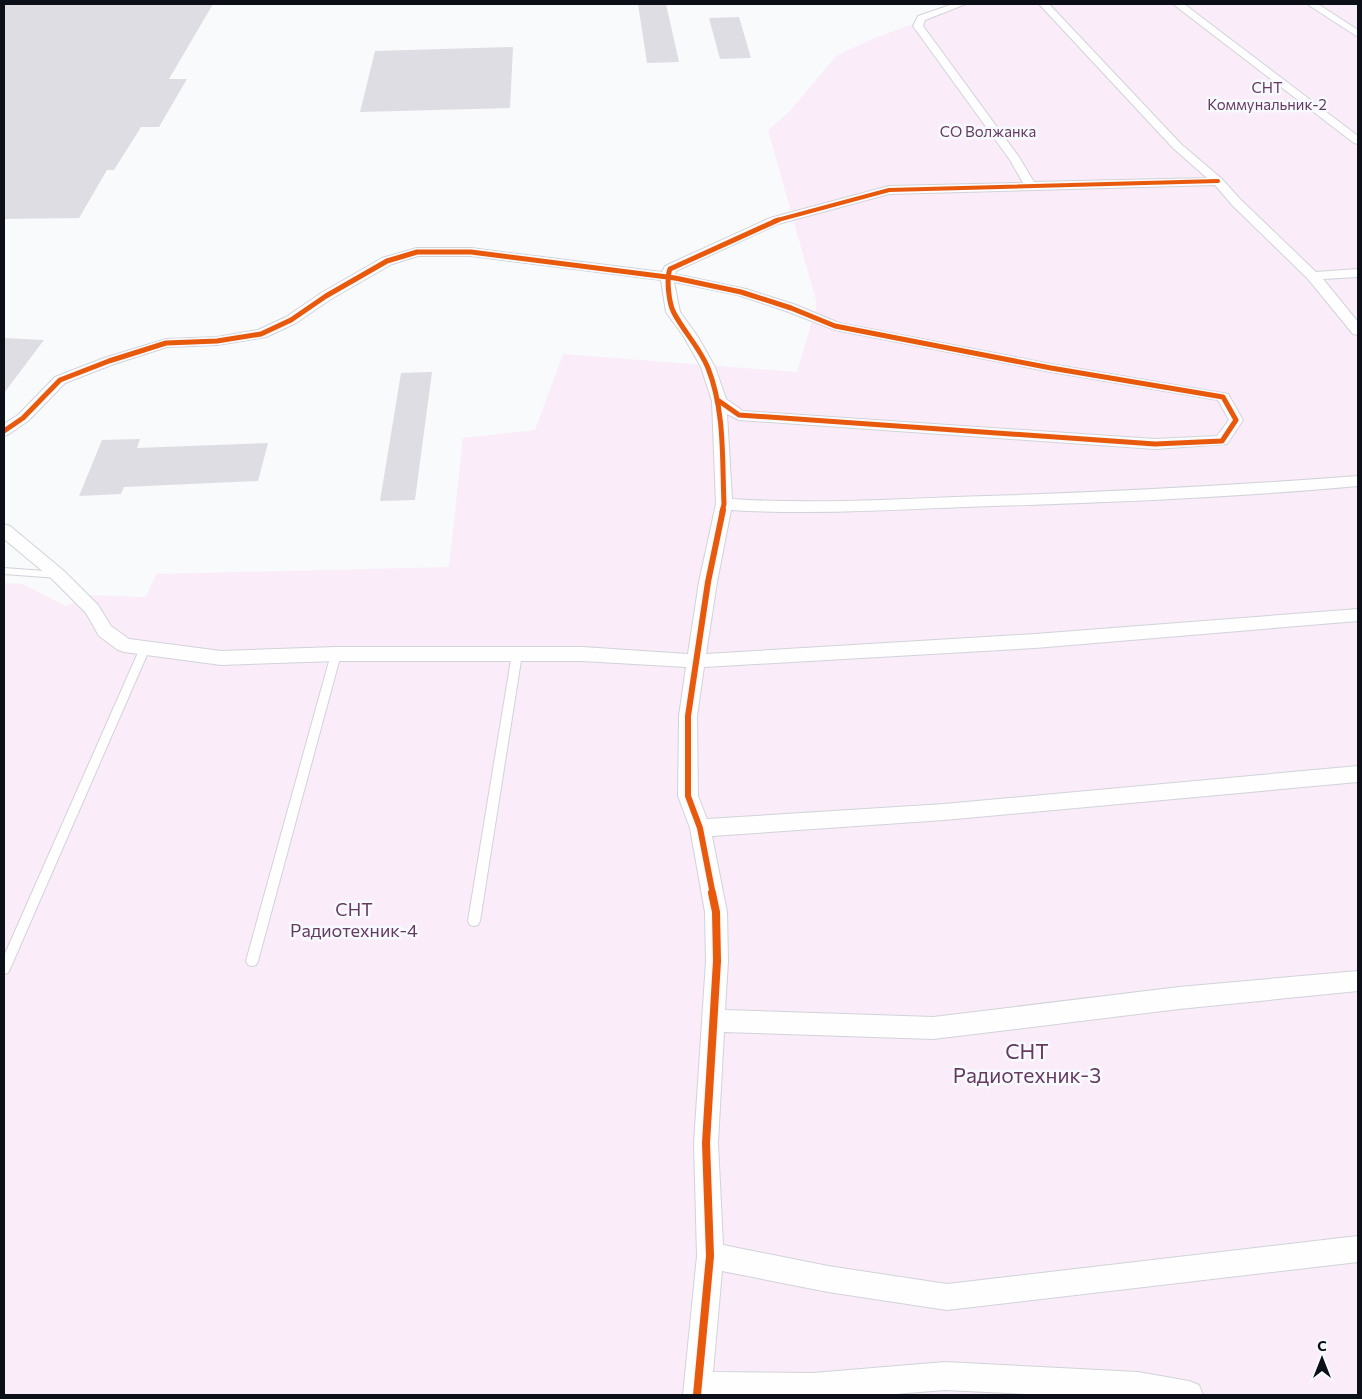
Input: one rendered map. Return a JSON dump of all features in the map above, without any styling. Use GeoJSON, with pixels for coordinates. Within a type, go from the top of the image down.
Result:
{"type":"FeatureCollection","features":[{"type":"Feature","properties":{"kind":"street"},"geometry":{"type":"LineString","coordinates":[[961,4],[921,18],[918,26],[1015,159],[1030,185]]}},
{"type":"Feature","properties":{"kind":"street"},"geometry":{"type":"LineString","coordinates":[[1044,4],[1177,146],[1218,181],[1236,202],[1313,276],[1358,331]]}},
{"type":"Feature","properties":{"kind":"street"},"geometry":{"type":"LineString","coordinates":[[1178,4],[1358,141]]}},
{"type":"Feature","properties":{"kind":"street"},"geometry":{"type":"LineString","coordinates":[[1312,4],[1358,34]]}},
{"type":"Feature","properties":{"kind":"street"},"geometry":{"type":"LineString","coordinates":[[1189,1395],[1138,1386],[945,1376],[813,1387],[697,1390],[710,1256],[706,1143],[717,960],[716,912],[700,828],[688,796],[688,716],[708,582],[724,504],[719,401],[708,367],[673,312],[667,277],[670,269],[774,221],[889,190],[1218,181]]}},
{"type":"Feature","properties":{"kind":"street"},"geometry":{"type":"LineString","coordinates":[[4,431],[24,418],[60,380],[109,360],[166,343],[216,341],[261,334],[291,320],[326,296],[387,261],[417,252],[471,252],[667,277],[741,292],[791,308],[835,326],[1051,368],[1223,397],[1236,420],[1222,441],[1155,444],[739,415],[719,401]]}},
{"type":"Feature","properties":{"kind":"street"},"geometry":{"type":"LineString","coordinates":[[1313,276],[1358,274]]}},
{"type":"Feature","properties":{"kind":"street"},"geometry":{"type":"LineString","coordinates":[[724,504],[764,508],[961,502],[1204,493],[1358,481]]}},
{"type":"Feature","properties":{"kind":"street"},"geometry":{"type":"LineString","coordinates":[[4,530],[58,575],[92,609],[105,631],[124,645],[221,658],[336,654],[582,654],[696,661],[1035,641],[1358,615]]}},
{"type":"Feature","properties":{"kind":"street"},"geometry":{"type":"LineString","coordinates":[[700,828],[944,812],[1358,774]]}},
{"type":"Feature","properties":{"kind":"street"},"geometry":{"type":"LineString","coordinates":[[714,1021],[933,1028],[1179,998],[1358,980]]}},
{"type":"Feature","properties":{"kind":"street"},"geometry":{"type":"LineString","coordinates":[[710,1256],[828,1280],[947,1297],[1358,1249]]}},
{"type":"Feature","properties":{"kind":"lane"},"geometry":{"type":"LineString","coordinates":[[5,574],[58,575]]}},
{"type":"Feature","properties":{"kind":"lane"},"geometry":{"type":"LineString","coordinates":[[4,969],[146,648]]}},
{"type":"Feature","properties":{"kind":"lane"},"geometry":{"type":"LineString","coordinates":[[252,961],[336,654]]}},
{"type":"Feature","properties":{"kind":"lane"},"geometry":{"type":"LineString","coordinates":[[474,921],[517,654]]}},
{"type":"Feature","properties":{"kind":"green space"},"geometry":{"type":"Polygon","coordinates":[[[967,4],[1358,4],[1358,1395],[4,1395],[4,583],[23,584],[66,606],[91,595],[146,597],[156,574],[449,567],[463,438],[535,430],[563,354],[797,372],[817,304],[768,130],[789,112],[836,56],[872,39],[967,4]]]}},
{"type":"Feature","properties":{"kind":"building"},"geometry":{"type":"Polygon","coordinates":[[[4,4],[213,4],[169,79],[187,79],[159,127],[141,127],[114,170],[107,170],[79,218],[4,219],[4,4]]]}},
{"type":"Feature","properties":{"kind":"building"},"geometry":{"type":"Polygon","coordinates":[[[638,4],[666,4],[679,62],[647,63],[638,4]]]}},
{"type":"Feature","properties":{"kind":"building"},"geometry":{"type":"Polygon","coordinates":[[[739,17],[751,58],[720,59],[709,18],[739,17]]]}},
{"type":"Feature","properties":{"kind":"building"},"geometry":{"type":"Polygon","coordinates":[[[513,47],[510,108],[360,112],[375,51],[513,47]]]}},
{"type":"Feature","properties":{"kind":"building"},"geometry":{"type":"Polygon","coordinates":[[[4,338],[44,340],[4,393],[4,338]]]}},
{"type":"Feature","properties":{"kind":"building"},"geometry":{"type":"Polygon","coordinates":[[[432,372],[415,500],[380,501],[401,373],[432,372]]]}},
{"type":"Feature","properties":{"kind":"building"},"geometry":{"type":"Polygon","coordinates":[[[140,439],[137,448],[268,443],[258,481],[124,487],[121,494],[79,496],[102,440],[140,439]]]}},
{"type":"Feature","properties":{"kind":"cycle path"},"geometry":{"type":"LineString","coordinates":[[697,1395],[710,1256],[706,1143],[717,961],[716,912],[700,828],[688,796],[688,716],[708,582],[724,504],[719,401],[708,367],[691,337],[673,312],[667,277],[670,269],[774,221],[889,190],[1218,181]]}},
{"type":"Feature","properties":{"kind":"cycle path"},"geometry":{"type":"LineString","coordinates":[[4,431],[23,418],[60,380],[109,361],[166,343],[217,341],[261,334],[291,320],[326,296],[387,261],[417,252],[471,252],[675,278],[741,292],[791,308],[835,326],[1051,368],[1223,397],[1236,420],[1222,441],[1155,444],[739,415],[719,401]]}},
{"type":"Feature","properties":{"kind":"park label","name":"СНТ Коммунальник-2"},"geometry":{"type":"Point","coordinates":[1267,96]}},
{"type":"Feature","properties":{"kind":"park label","name":"СО Волжанка"},"geometry":{"type":"Point","coordinates":[988,131]}},
{"type":"Feature","properties":{"kind":"park label","name":"СНТ Радиотехник-4"},"geometry":{"type":"Point","coordinates":[354,920]}},
{"type":"Feature","properties":{"kind":"park label","name":"СНТ Радиотехник-3"},"geometry":{"type":"Point","coordinates":[1027,1062]}}]}
